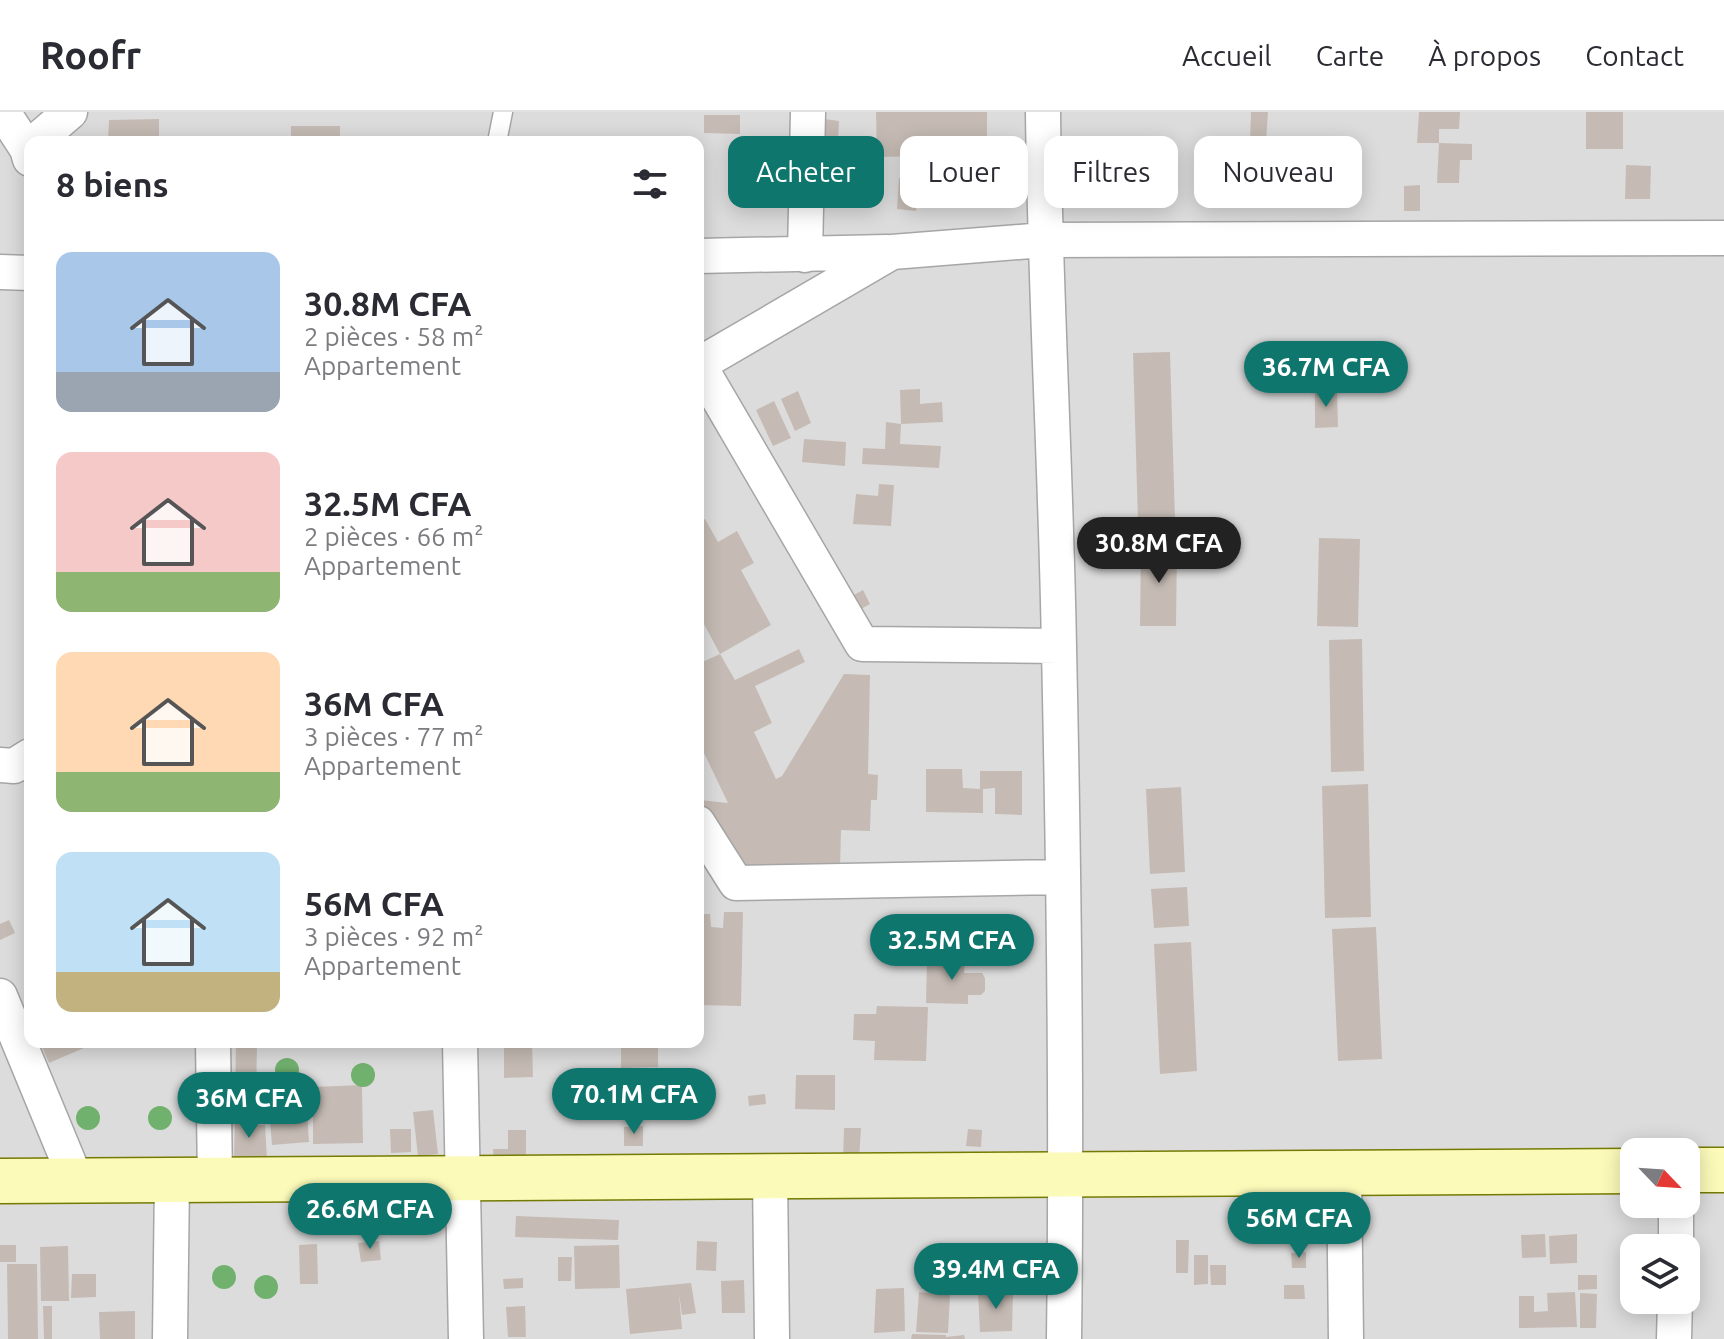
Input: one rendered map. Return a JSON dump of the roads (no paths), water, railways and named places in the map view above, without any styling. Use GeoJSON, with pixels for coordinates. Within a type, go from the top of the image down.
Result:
{"type":"FeatureCollection","features":[{"type":"Feature","properties":{"kind":"street"},"geometry":{"type":"LineString","coordinates":[[3,112],[24,140]]}},
{"type":"Feature","properties":{"kind":"street"},"geometry":{"type":"LineString","coordinates":[[45,136],[70,112]]}},
{"type":"Feature","properties":{"kind":"street"},"geometry":{"type":"LineString","coordinates":[[805,255],[808,112]]}},
{"type":"Feature","properties":{"kind":"street"},"geometry":{"type":"LineString","coordinates":[[1043,112],[1044,240],[1059,646],[1067,1173],[1064,1339]]}},
{"type":"Feature","properties":{"kind":"street"},"geometry":{"type":"LineString","coordinates":[[704,256],[892,252],[1044,240],[1724,238]]}},
{"type":"Feature","properties":{"kind":"street"},"geometry":{"type":"LineString","coordinates":[[704,362],[892,252]]}},
{"type":"Feature","properties":{"kind":"street"},"geometry":{"type":"LineString","coordinates":[[0,272],[24,273]]}},
{"type":"Feature","properties":{"kind":"street"},"geometry":{"type":"LineString","coordinates":[[704,375],[862,644],[1059,646]]}},
{"type":"Feature","properties":{"kind":"street"},"geometry":{"type":"LineString","coordinates":[[0,765],[14,766],[24,760]]}},
{"type":"Feature","properties":{"kind":"street"},"geometry":{"type":"LineString","coordinates":[[704,832],[736,883],[1062,877]]}},
{"type":"Feature","properties":{"kind":"street"},"geometry":{"type":"LineString","coordinates":[[0,996],[76,1180]]}},
{"type":"Feature","properties":{"kind":"street"},"geometry":{"type":"LineString","coordinates":[[170,1339],[212,1048]]}},
{"type":"Feature","properties":{"kind":"street"},"geometry":{"type":"LineString","coordinates":[[460,1048],[466,1339]]}},
{"type":"Feature","properties":{"kind":"street"},"geometry":{"type":"LineString","coordinates":[[1700,1170],[1724,1170]]}},
{"type":"Feature","properties":{"kind":"street"},"geometry":{"type":"LineString","coordinates":[[0,1181],[1620,1171]]}},
{"type":"Feature","properties":{"kind":"street"},"geometry":{"type":"LineString","coordinates":[[1344,1172],[1346,1339]]}},
{"type":"Feature","properties":{"kind":"street"},"geometry":{"type":"LineString","coordinates":[[770,1176],[772,1339]]}},
{"type":"Feature","properties":{"kind":"street"},"geometry":{"type":"LineString","coordinates":[[1674,1339],[1675,1314]]}},
{"type":"Feature","properties":{"kind":"lane"},"geometry":{"type":"LineString","coordinates":[[498,136],[503,112]]}}]}
